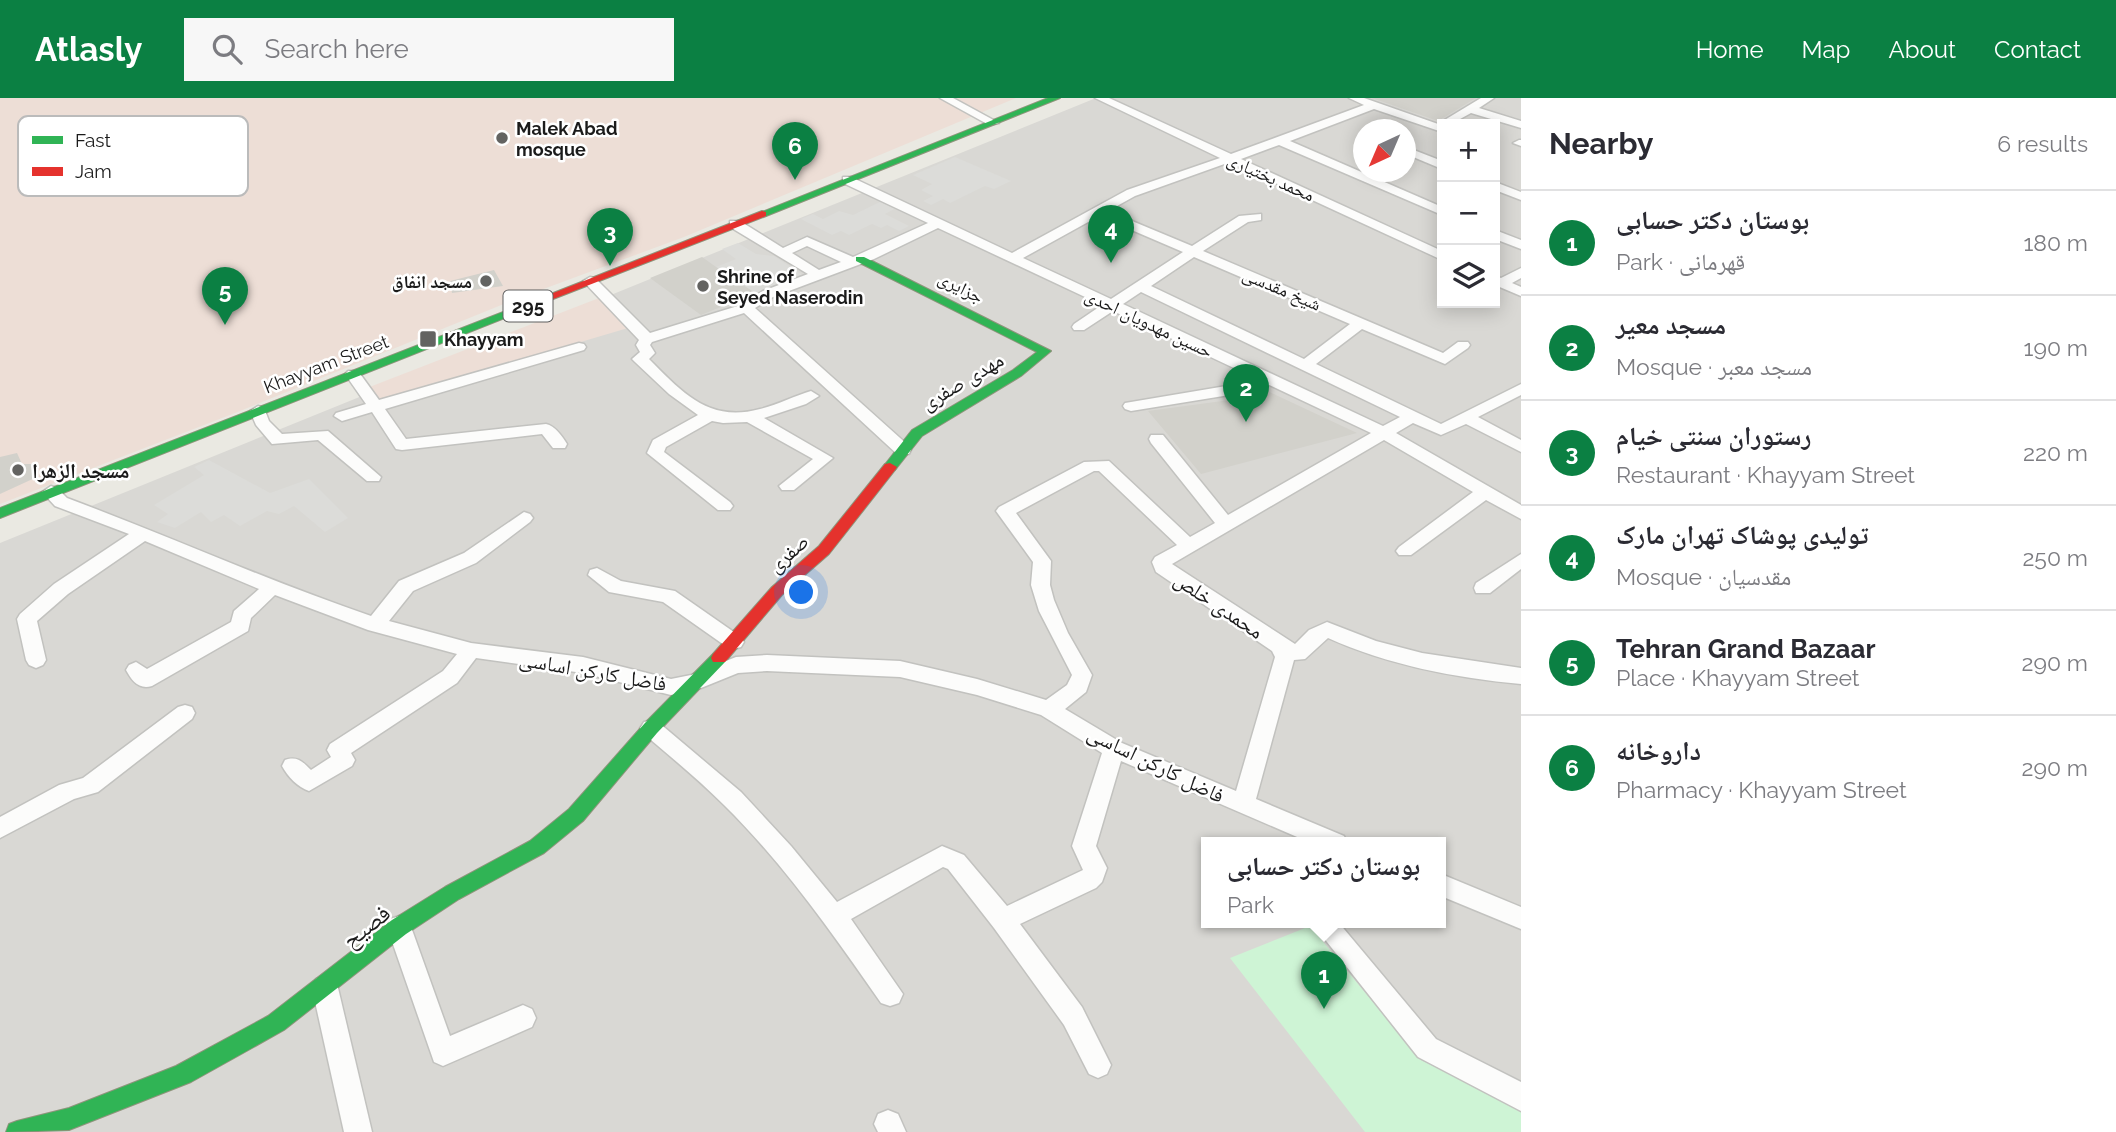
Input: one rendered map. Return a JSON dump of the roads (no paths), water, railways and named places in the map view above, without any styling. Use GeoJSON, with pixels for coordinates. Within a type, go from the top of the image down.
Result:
{"type":"FeatureCollection","features":[{"type":"Feature","properties":{"kind":"main road","name":"Khayyam Street"},"geometry":{"type":"LineString","coordinates":[[0,513],[1056,98]]}},
{"type":"Feature","properties":{"kind":"main road","name":"جزایری"},"geometry":{"type":"LineString","coordinates":[[856,261],[888,275],[896,275],[1045,351]]}},
{"type":"Feature","properties":{"kind":"main road","name":"مهدی صفری"},"geometry":{"type":"LineString","coordinates":[[903,450],[917,433],[1017,373],[1045,351]]}},
{"type":"Feature","properties":{"kind":"main road","name":"صفری"},"geometry":{"type":"LineString","coordinates":[[694,682],[734,642],[777,591],[824,551],[903,450]]}},
{"type":"Feature","properties":{"kind":"main road","name":"فصیح"},"geometry":{"type":"LineString","coordinates":[[17,1132],[69,1119],[183,1074],[276,1023],[325,988],[399,927],[452,893],[537,848],[576,815],[694,682]]}},
{"type":"Feature","properties":{"kind":"street"},"geometry":{"type":"LineString","coordinates":[[945,98],[993,123]]}},
{"type":"Feature","properties":{"kind":"street","name":"محمد بختیاری"},"geometry":{"type":"LineString","coordinates":[[1100,98],[1437,254]]}},
{"type":"Feature","properties":{"kind":"street"},"geometry":{"type":"LineString","coordinates":[[1354,98],[1437,125]]}},
{"type":"Feature","properties":{"kind":"street"},"geometry":{"type":"LineString","coordinates":[[1452,119],[1489,98]]}},
{"type":"Feature","properties":{"kind":"street"},"geometry":{"type":"LineString","coordinates":[[1013,258],[1131,193],[1335,122],[1374,105]]}},
{"type":"Feature","properties":{"kind":"street"},"geometry":{"type":"LineString","coordinates":[[1470,108],[1521,125]]}},
{"type":"Feature","properties":{"kind":"street"},"geometry":{"type":"LineString","coordinates":[[1277,141],[1437,209]]}},
{"type":"Feature","properties":{"kind":"street"},"geometry":{"type":"LineString","coordinates":[[1416,154],[1437,163]]}},
{"type":"Feature","properties":{"kind":"street","name":"حسین مهدویان احدی"},"geometry":{"type":"LineString","coordinates":[[847,180],[1384,433],[1521,513]]}},
{"type":"Feature","properties":{"kind":"street"},"geometry":{"type":"LineString","coordinates":[[1500,188],[1521,196]]}},
{"type":"Feature","properties":{"kind":"street","name":"شیخ مقدسی"},"geometry":{"type":"LineString","coordinates":[[1098,211],[1445,359],[1463,345]]}},
{"type":"Feature","properties":{"kind":"street"},"geometry":{"type":"LineString","coordinates":[[1079,327],[1244,219],[1257,218]]}},
{"type":"Feature","properties":{"kind":"street"},"geometry":{"type":"LineString","coordinates":[[710,415],[657,376],[640,359],[648,353],[643,345],[647,339],[746,308],[768,294],[856,261],[938,223]]}},
{"type":"Feature","properties":{"kind":"street"},"geometry":{"type":"LineString","coordinates":[[735,224],[818,275]]}},
{"type":"Feature","properties":{"kind":"street"},"geometry":{"type":"LineString","coordinates":[[782,253],[820,234]]}},
{"type":"Feature","properties":{"kind":"street"},"geometry":{"type":"LineString","coordinates":[[1500,236],[1521,245]]}},
{"type":"Feature","properties":{"kind":"street"},"geometry":{"type":"LineString","coordinates":[[807,241],[856,261]]}},
{"type":"Feature","properties":{"kind":"street"},"geometry":{"type":"LineString","coordinates":[[1500,281],[1521,272]]}},
{"type":"Feature","properties":{"kind":"street"},"geometry":{"type":"LineString","coordinates":[[590,281],[647,339]]}},
{"type":"Feature","properties":{"kind":"street"},"geometry":{"type":"LineString","coordinates":[[1500,283],[1521,292]]}},
{"type":"Feature","properties":{"kind":"street"},"geometry":{"type":"LineString","coordinates":[[1140,286],[1441,430],[1521,389]]}},
{"type":"Feature","properties":{"kind":"street"},"geometry":{"type":"LineString","coordinates":[[746,308],[903,450]]}},
{"type":"Feature","properties":{"kind":"street"},"geometry":{"type":"LineString","coordinates":[[1305,365],[1360,323]]}},
{"type":"Feature","properties":{"kind":"street"},"geometry":{"type":"LineString","coordinates":[[342,416],[579,346]]}},
{"type":"Feature","properties":{"kind":"street"},"geometry":{"type":"LineString","coordinates":[[353,374],[402,445],[546,429],[559,444]]}},
{"type":"Feature","properties":{"kind":"street"},"geometry":{"type":"LineString","coordinates":[[1131,406],[1248,387],[1264,377]]}},
{"type":"Feature","properties":{"kind":"street"},"geometry":{"type":"LineString","coordinates":[[724,506],[655,453],[659,444],[710,415],[748,416],[771,413],[811,396]]}},
{"type":"Feature","properties":{"kind":"street"},"geometry":{"type":"LineString","coordinates":[[258,411],[262,422],[278,440],[322,435],[373,477]]}},
{"type":"Feature","properties":{"kind":"street"},"geometry":{"type":"LineString","coordinates":[[748,416],[825,458],[788,486]]}},
{"type":"Feature","properties":{"kind":"street","name":"محمدی خلص"},"geometry":{"type":"LineString","coordinates":[[1243,805],[1277,691],[1284,657],[1280,646],[1163,567],[1161,562],[1413,416]]}},
{"type":"Feature","properties":{"kind":"street"},"geometry":{"type":"LineString","coordinates":[[1467,418],[1521,447]]}},
{"type":"Feature","properties":{"kind":"street"},"geometry":{"type":"LineString","coordinates":[[1157,439],[1226,525]]}},
{"type":"Feature","properties":{"kind":"street"},"geometry":{"type":"LineString","coordinates":[[1048,709],[1076,690],[1082,682],[1082,675],[1050,618],[1040,585],[1044,566],[1042,561],[1005,511],[1096,464],[1109,469],[1188,545]]}},
{"type":"Feature","properties":{"kind":"street","name":"فاضل کارکن اساسی"},"geometry":{"type":"LineString","coordinates":[[51,492],[61,502],[144,533],[272,587],[375,625],[471,650],[583,665],[671,687],[694,682],[736,665],[767,663],[900,669],[931,674],[1048,709],[1115,749],[1321,837]]}},
{"type":"Feature","properties":{"kind":"street"},"geometry":{"type":"LineString","coordinates":[[1405,551],[1485,492]]}},
{"type":"Feature","properties":{"kind":"street"},"geometry":{"type":"LineString","coordinates":[[375,625],[406,586],[470,558],[524,518]]}},
{"type":"Feature","properties":{"kind":"street"},"geometry":{"type":"LineString","coordinates":[[36,660],[27,620],[61,589],[144,533]]}},
{"type":"Feature","properties":{"kind":"street"},"geometry":{"type":"LineString","coordinates":[[1483,588],[1521,560]]}},
{"type":"Feature","properties":{"kind":"street"},"geometry":{"type":"LineString","coordinates":[[597,575],[616,587],[668,596],[734,642]]}},
{"type":"Feature","properties":{"kind":"street"},"geometry":{"type":"LineString","coordinates":[[135,670],[145,680],[241,626],[241,616],[272,587]]}},
{"type":"Feature","properties":{"kind":"street"},"geometry":{"type":"LineString","coordinates":[[1280,646],[1298,654],[1315,635],[1327,629],[1355,643],[1485,674],[1521,676]]}},
{"type":"Feature","properties":{"kind":"street"},"geometry":{"type":"LineString","coordinates":[[293,765],[309,782],[344,761],[338,750],[450,677],[471,650]]}},
{"type":"Feature","properties":{"kind":"street"},"geometry":{"type":"LineString","coordinates":[[0,828],[67,792],[90,785],[185,713]]}},
{"type":"Feature","properties":{"kind":"street"},"geometry":{"type":"LineString","coordinates":[[652,728],[742,807],[834,916],[890,994]]}},
{"type":"Feature","properties":{"kind":"street"},"geometry":{"type":"LineString","coordinates":[[1003,920],[1088,881],[1094,875],[1095,868],[1084,846],[1115,749]]}},
{"type":"Feature","properties":{"kind":"street"},"geometry":{"type":"LineString","coordinates":[[834,916],[942,856],[956,862],[1003,920],[1073,1016],[1098,1065]]}},
{"type":"Feature","properties":{"kind":"street"},"geometry":{"type":"LineString","coordinates":[[1446,888],[1521,918]]}},
{"type":"Feature","properties":{"kind":"street"},"geometry":{"type":"LineString","coordinates":[[399,927],[443,1053],[523,1018]]}},
{"type":"Feature","properties":{"kind":"street"},"geometry":{"type":"LineString","coordinates":[[1328,928],[1427,1048],[1521,1097]]}},
{"type":"Feature","properties":{"kind":"street"},"geometry":{"type":"LineString","coordinates":[[325,988],[358,1132]]}},
{"type":"Feature","properties":{"kind":"place","name":"Malek Abad mosque"},"geometry":{"type":"Point","coordinates":[502,138]}},
{"type":"Feature","properties":{"kind":"place","name":"داروخانه"},"geometry":{"type":"Point","coordinates":[795,180]}},
{"type":"Feature","properties":{"kind":"place","name":"تولیدی پوشاک تهران مارک"},"geometry":{"type":"Point","coordinates":[1111,263]}},
{"type":"Feature","properties":{"kind":"place","name":"رستوران سنتی خیام"},"geometry":{"type":"Point","coordinates":[610,266]}},
{"type":"Feature","properties":{"kind":"place","name":"مسجد انفاق"},"geometry":{"type":"Point","coordinates":[486,281]}},
{"type":"Feature","properties":{"kind":"place","name":"Shrine of Seyed Naserodin"},"geometry":{"type":"Point","coordinates":[703,286]}},
{"type":"Feature","properties":{"kind":"place","name":"Tehran Grand Bazaar"},"geometry":{"type":"Point","coordinates":[225,325]}},
{"type":"Feature","properties":{"kind":"place","name":"Khayyam"},"geometry":{"type":"Point","coordinates":[428,339]}},
{"type":"Feature","properties":{"kind":"place","name":"مسجد معیر"},"geometry":{"type":"Point","coordinates":[1246,422]}},
{"type":"Feature","properties":{"kind":"place","name":"مسجد الزهرا"},"geometry":{"type":"Point","coordinates":[18,470]}},
{"type":"Feature","properties":{"kind":"place","name":"بوستان دکتر حسابی"},"geometry":{"type":"Point","coordinates":[1324,1009]}}]}
